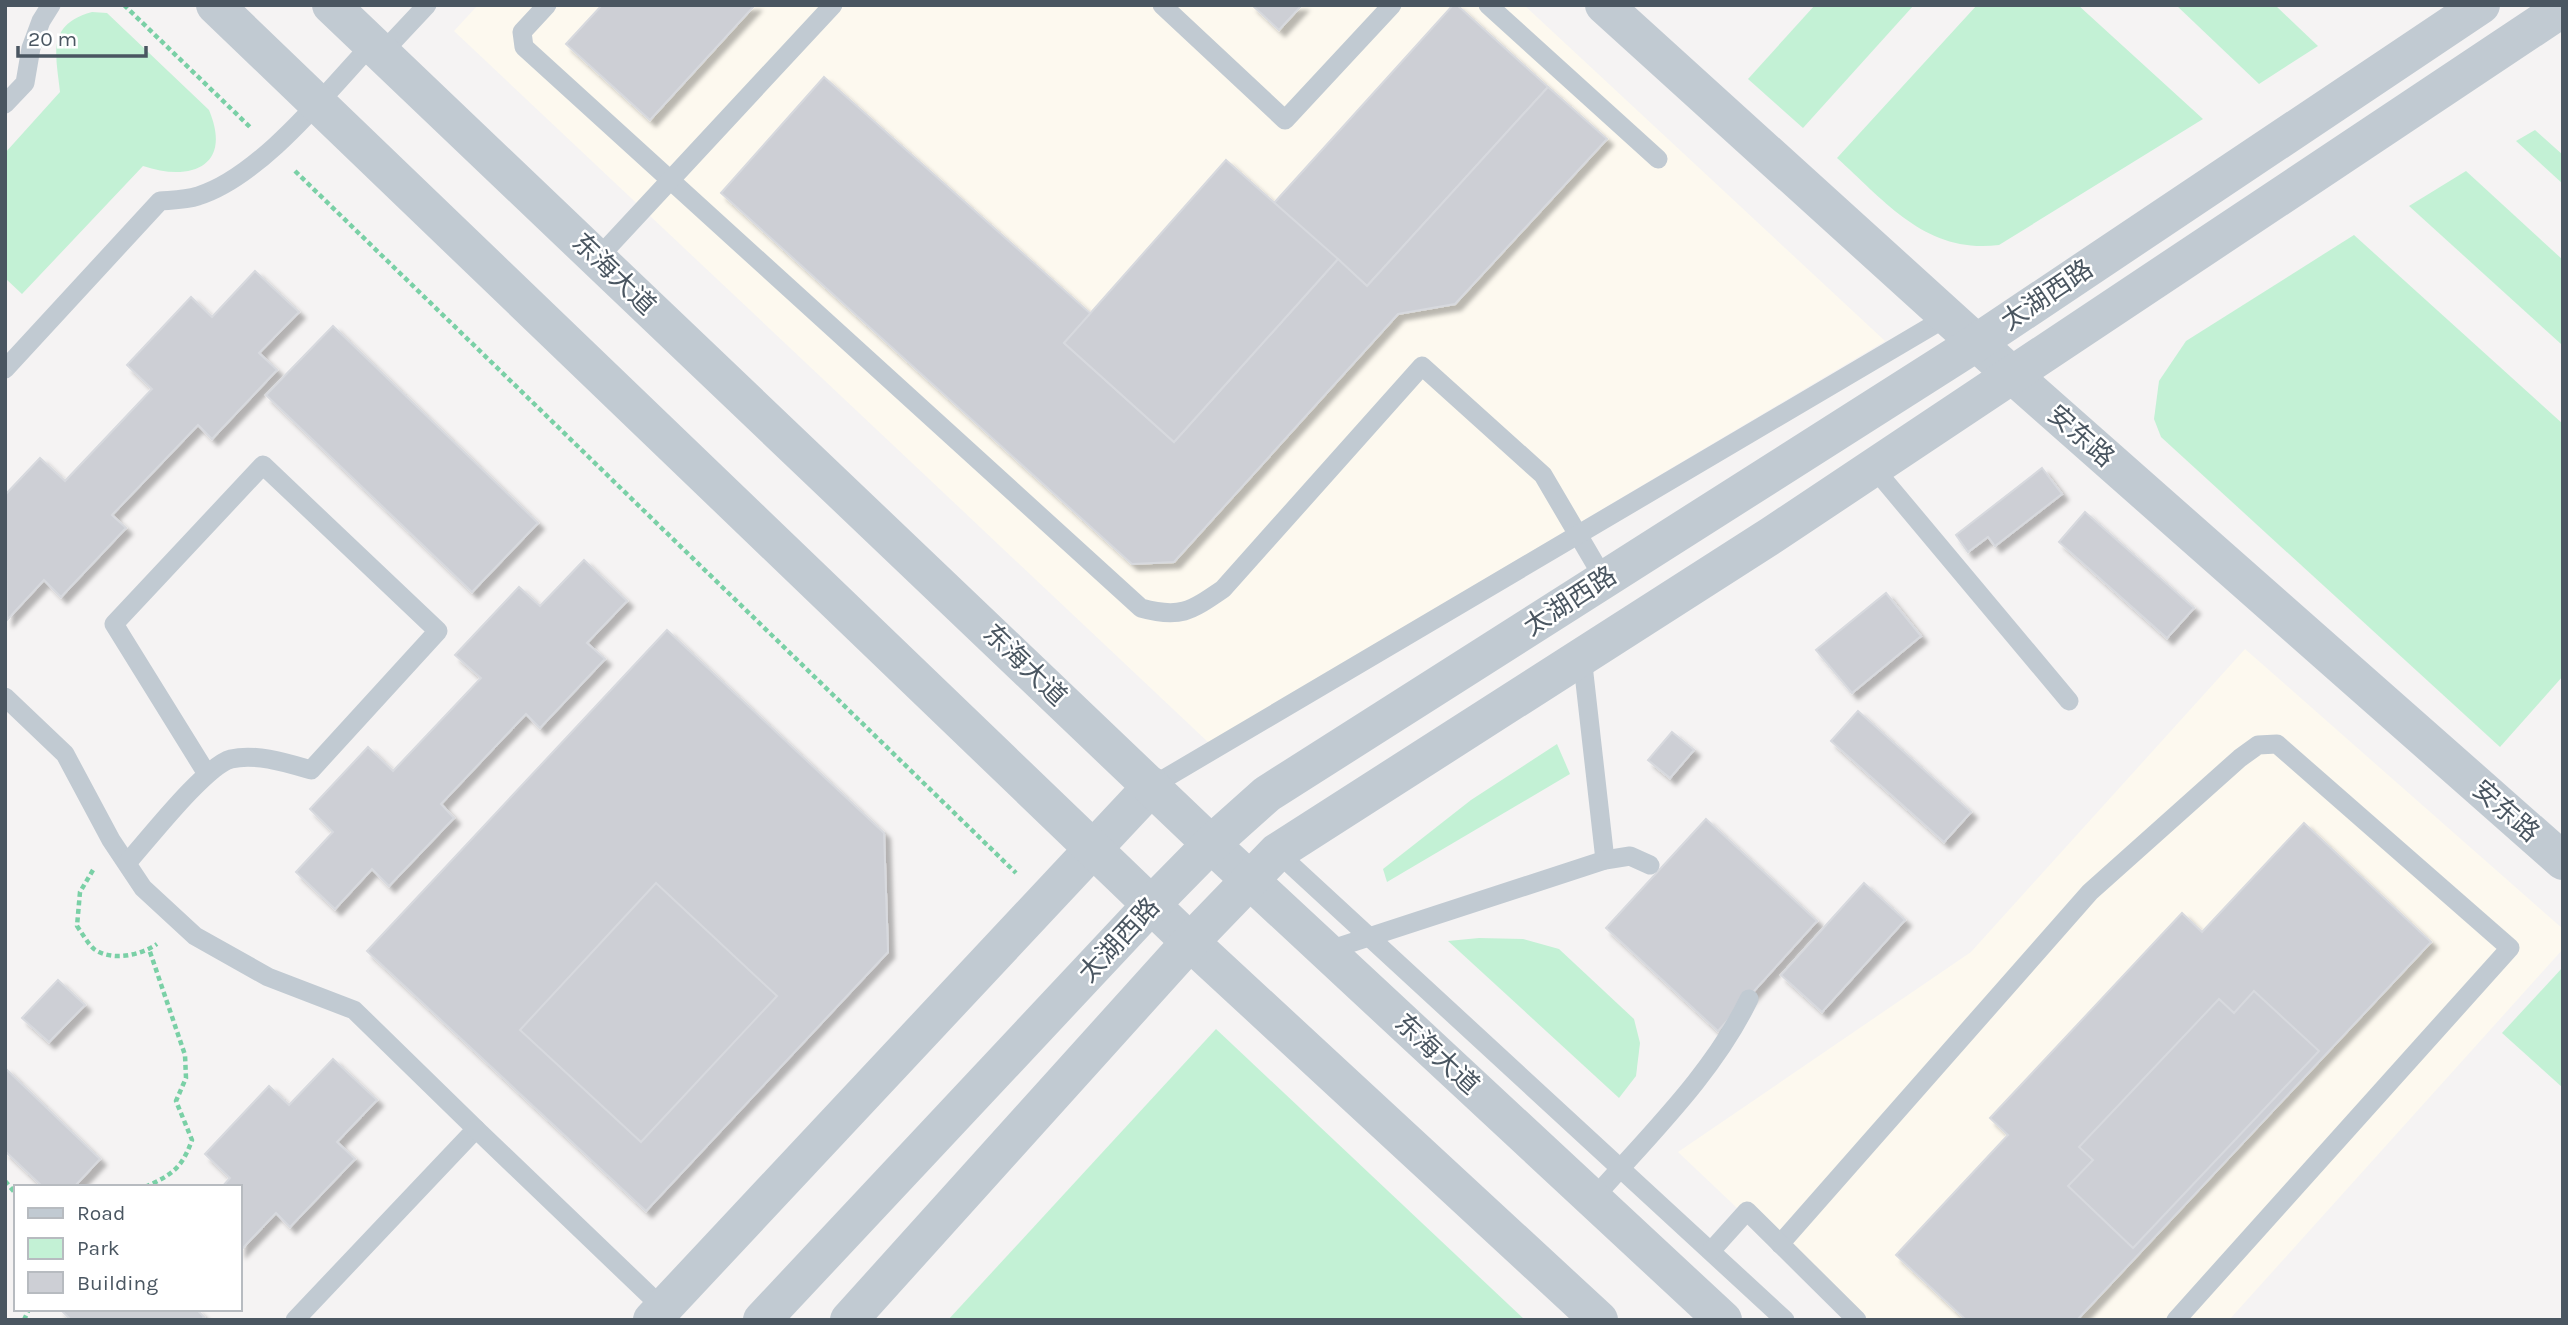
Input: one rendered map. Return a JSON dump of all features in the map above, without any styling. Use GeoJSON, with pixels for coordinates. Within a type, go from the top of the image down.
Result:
{"type":"FeatureCollection","features":[{"type":"Feature","properties":{"kind":"street"},"geometry":{"type":"LineString","coordinates":[[215,5],[1191,942],[1599,1320]]}},
{"type":"Feature","properties":{"kind":"street","name":"东海大道"},"geometry":{"type":"LineString","coordinates":[[331,5],[1211,844],[1723,1320]]}},
{"type":"Feature","properties":{"kind":"street","name":"安东路"},"geometry":{"type":"LineString","coordinates":[[1604,5],[1976,343],[2563,861]]}},
{"type":"Feature","properties":{"kind":"street","name":"太湖西路"},"geometry":{"type":"LineString","coordinates":[[762,1320],[1153,903],[1211,844],[1267,794],[1976,343],[2480,5]]}},
{"type":"Feature","properties":{"kind":"street","name":"太湖西路"},"geometry":{"type":"LineString","coordinates":[[849,1320],[1191,942],[1277,852],[1873,467],[2010,373],[2563,8]]}},
{"type":"Feature","properties":{"kind":"street"},"geometry":{"type":"LineString","coordinates":[[663,1316],[1152,786]]}},
{"type":"Feature","properties":{"kind":"lane"},"geometry":{"type":"LineString","coordinates":[[5,104],[25,83],[31,48],[41,21],[51,5]]}},
{"type":"Feature","properties":{"kind":"lane"},"geometry":{"type":"LineString","coordinates":[[5,369],[160,201],[198,196],[230,181],[272,149],[317,102],[427,5]]}},
{"type":"Feature","properties":{"kind":"lane"},"geometry":{"type":"LineString","coordinates":[[547,5],[522,32],[524,47],[1141,608],[1165,615],[1191,611],[1223,589],[1422,366],[1543,475],[1604,579]]}},
{"type":"Feature","properties":{"kind":"lane"},"geometry":{"type":"LineString","coordinates":[[597,259],[833,5]]}},
{"type":"Feature","properties":{"kind":"lane"},"geometry":{"type":"LineString","coordinates":[[1162,5],[1285,120],[1392,5]]}},
{"type":"Feature","properties":{"kind":"lane"},"geometry":{"type":"LineString","coordinates":[[1488,5],[1658,159]]}},
{"type":"Feature","properties":{"kind":"lane"},"geometry":{"type":"LineString","coordinates":[[1152,786],[1947,317]]}},
{"type":"Feature","properties":{"kind":"lane"},"geometry":{"type":"LineString","coordinates":[[127,863],[206,774],[229,759],[278,761],[311,770],[438,631],[263,465],[114,624],[206,774]]}},
{"type":"Feature","properties":{"kind":"lane"},"geometry":{"type":"LineString","coordinates":[[1873,467],[2069,701]]}},
{"type":"Feature","properties":{"kind":"lane"},"geometry":{"type":"LineString","coordinates":[[1582,656],[1605,860]]}},
{"type":"Feature","properties":{"kind":"lane"},"geometry":{"type":"LineString","coordinates":[[5,697],[65,754],[111,840],[143,888],[195,936],[268,977],[354,1010],[663,1316]]}},
{"type":"Feature","properties":{"kind":"lane"},"geometry":{"type":"LineString","coordinates":[[1780,1244],[2090,892],[2239,758],[2258,745],[2277,744],[2510,948],[2176,1320]]}},
{"type":"Feature","properties":{"kind":"lane"},"geometry":{"type":"LineString","coordinates":[[1277,852],[1785,1320]]}},
{"type":"Feature","properties":{"kind":"lane"},"geometry":{"type":"LineString","coordinates":[[1326,951],[1605,860],[1630,856],[1650,865]]}},
{"type":"Feature","properties":{"kind":"lane"},"geometry":{"type":"LineString","coordinates":[[1593,1199],[1714,1057],[1735,1029],[1749,999]]}},
{"type":"Feature","properties":{"kind":"lane"},"geometry":{"type":"LineString","coordinates":[[295,1320],[476,1129]]}},
{"type":"Feature","properties":{"kind":"lane"},"geometry":{"type":"LineString","coordinates":[[1711,1251],[1747,1211],[1857,1320]]}},
{"type":"Feature","properties":{"kind":"path"},"geometry":{"type":"LineString","coordinates":[[124,5],[1044,900]]}},
{"type":"Feature","properties":{"kind":"path"},"geometry":{"type":"LineString","coordinates":[[111,840],[80,892],[77,926],[94,949],[120,957],[149,950],[184,925]]}},
{"type":"Feature","properties":{"kind":"path"},"geometry":{"type":"LineString","coordinates":[[149,950],[185,1055],[186,1078],[176,1101],[192,1140],[184,1163],[163,1179],[150,1185]]}},
{"type":"Feature","properties":{"kind":"shaded area"},"geometry":{"type":"Polygon","coordinates":[[[478,5],[1524,5],[1885,341],[1209,743],[454,31],[478,5]]]}},
{"type":"Feature","properties":{"kind":"shaded area"},"geometry":{"type":"Polygon","coordinates":[[[2245,649],[2563,929],[2563,949],[2229,1320],[1855,1320],[1678,1152],[1971,952],[2245,649]]]}},
{"type":"Feature","properties":{"kind":"green space"},"geometry":{"type":"Polygon","coordinates":[[[1815,5],[1914,5],[1803,128],[1748,79],[1815,5]]]}},
{"type":"Feature","properties":{"kind":"green space"},"geometry":{"type":"Polygon","coordinates":[[[1977,5],[2078,5],[2203,119],[1999,245],[1973,246],[1929,233],[1891,207],[1837,158],[1977,5]]]}},
{"type":"Feature","properties":{"kind":"green space"},"geometry":{"type":"Polygon","coordinates":[[[2176,5],[2275,5],[2318,46],[2259,84],[2176,5]]]}},
{"type":"Feature","properties":{"kind":"green space"},"geometry":{"type":"Polygon","coordinates":[[[92,12],[107,13],[209,110],[215,129],[215,145],[211,157],[203,165],[191,170],[160,171],[143,166],[22,294],[5,278],[5,153],[60,92],[56,53],[61,33],[77,18],[92,12]]]}},
{"type":"Feature","properties":{"kind":"green space"},"geometry":{"type":"Polygon","coordinates":[[[2535,130],[2563,155],[2563,184],[2516,141],[2535,130]]]}},
{"type":"Feature","properties":{"kind":"green space"},"geometry":{"type":"Polygon","coordinates":[[[2466,171],[2563,260],[2561,344],[2409,206],[2466,171]]]}},
{"type":"Feature","properties":{"kind":"green space"},"geometry":{"type":"Polygon","coordinates":[[[2354,235],[2563,424],[2563,676],[2500,747],[2161,437],[2154,419],[2159,381],[2186,341],[2354,235]]]}},
{"type":"Feature","properties":{"kind":"green space"},"geometry":{"type":"Polygon","coordinates":[[[1557,744],[1570,774],[1387,882],[1383,869],[1471,800],[1557,744]]]}},
{"type":"Feature","properties":{"kind":"green space"},"geometry":{"type":"Polygon","coordinates":[[[1479,938],[1523,939],[1559,949],[1634,1019],[1640,1043],[1636,1076],[1619,1098],[1448,941],[1479,938]]]}},
{"type":"Feature","properties":{"kind":"green space"},"geometry":{"type":"Polygon","coordinates":[[[2563,967],[2563,1088],[2502,1033],[2563,967]]]}},
{"type":"Feature","properties":{"kind":"green space"},"geometry":{"type":"Polygon","coordinates":[[[1216,1029],[1525,1320],[948,1320],[1216,1029]]]}},
{"type":"Feature","properties":{"kind":"building"},"geometry":{"type":"Polygon","coordinates":[[[602,5],[755,5],[650,120],[566,44],[602,5]]]}},
{"type":"Feature","properties":{"kind":"building"},"geometry":{"type":"Polygon","coordinates":[[[1252,5],[1302,5],[1279,30],[1252,5]]]}},
{"type":"Feature","properties":{"kind":"building"},"geometry":{"type":"Polygon","coordinates":[[[1453,5],[1457,5],[1548,87],[1367,286],[1274,203],[1453,5]]]}},
{"type":"Feature","properties":{"kind":"building"},"geometry":{"type":"Polygon","coordinates":[[[824,77],[1091,314],[1064,343],[1174,442],[1338,259],[1367,286],[1548,87],[1607,139],[1455,304],[1398,314],[1174,562],[1132,564],[721,193],[824,77]]]}},
{"type":"Feature","properties":{"kind":"building"},"geometry":{"type":"Polygon","coordinates":[[[1226,160],[1338,259],[1174,442],[1064,343],[1226,160]]]}},
{"type":"Feature","properties":{"kind":"building"},"geometry":{"type":"Polygon","coordinates":[[[255,271],[299,312],[259,353],[277,370],[212,439],[198,425],[112,515],[126,528],[61,597],[44,580],[7,620],[5,495],[40,458],[65,481],[152,389],[127,365],[191,297],[212,317],[255,271]]]}},
{"type":"Feature","properties":{"kind":"building"},"geometry":{"type":"Polygon","coordinates":[[[333,326],[538,523],[472,592],[266,395],[333,326]]]}},
{"type":"Feature","properties":{"kind":"building"},"geometry":{"type":"Polygon","coordinates":[[[2042,468],[2062,494],[1995,546],[1988,537],[1968,552],[1956,535],[2042,468]]]}},
{"type":"Feature","properties":{"kind":"building"},"geometry":{"type":"Polygon","coordinates":[[[2085,512],[2194,608],[2167,638],[2059,542],[2085,512]]]}},
{"type":"Feature","properties":{"kind":"building"},"geometry":{"type":"Polygon","coordinates":[[[584,560],[627,601],[587,643],[605,659],[540,728],[526,714],[441,804],[454,818],[389,886],[372,869],[335,909],[296,872],[333,832],[310,809],[368,747],[393,771],[481,678],[455,655],[519,587],[540,606],[584,560]]]}},
{"type":"Feature","properties":{"kind":"building"},"geometry":{"type":"Polygon","coordinates":[[[1886,593],[1921,636],[1852,693],[1816,650],[1886,593]]]}},
{"type":"Feature","properties":{"kind":"building"},"geometry":{"type":"Polygon","coordinates":[[[667,630],[884,833],[888,952],[646,1211],[367,951],[667,630]]]}},
{"type":"Feature","properties":{"kind":"building"},"geometry":{"type":"Polygon","coordinates":[[[1858,711],[1971,812],[1944,842],[1831,741],[1858,711]]]}},
{"type":"Feature","properties":{"kind":"building"},"geometry":{"type":"Polygon","coordinates":[[[1672,732],[1694,750],[1670,778],[1648,760],[1672,732]]]}},
{"type":"Feature","properties":{"kind":"building"},"geometry":{"type":"Polygon","coordinates":[[[1706,819],[1817,921],[1718,1031],[1606,928],[1706,819]]]}},
{"type":"Feature","properties":{"kind":"building"},"geometry":{"type":"Polygon","coordinates":[[[2304,823],[2431,942],[2077,1320],[1966,1320],[1896,1255],[2008,1135],[1990,1118],[2182,913],[2202,932],[2304,823]]]}},
{"type":"Feature","properties":{"kind":"building"},"geometry":{"type":"Polygon","coordinates":[[[656,883],[777,996],[641,1142],[520,1030],[656,883]]]}},
{"type":"Feature","properties":{"kind":"building"},"geometry":{"type":"Polygon","coordinates":[[[1864,883],[1905,920],[1822,1012],[1781,975],[1864,883]]]}},
{"type":"Feature","properties":{"kind":"building"},"geometry":{"type":"Polygon","coordinates":[[[58,980],[85,1005],[49,1042],[22,1018],[58,980]]]}},
{"type":"Feature","properties":{"kind":"building"},"geometry":{"type":"Polygon","coordinates":[[[2254,991],[2319,1051],[2133,1248],[2068,1186],[2093,1160],[2079,1147],[2219,999],[2234,1013],[2254,991]]]}},
{"type":"Feature","properties":{"kind":"building"},"geometry":{"type":"Polygon","coordinates":[[[333,1059],[377,1100],[337,1142],[355,1159],[290,1227],[276,1213],[242,1249],[242,1185],[224,1185],[230,1178],[205,1154],[269,1086],[289,1105],[333,1059]]]}},
{"type":"Feature","properties":{"kind":"building"},"geometry":{"type":"Polygon","coordinates":[[[5,1068],[100,1159],[76,1185],[41,1185],[5,1151],[5,1068]]]}},
{"type":"Feature","properties":{"kind":"building"},"geometry":{"type":"Polygon","coordinates":[[[62,1311],[198,1311],[204,1317],[201,1320],[71,1320],[62,1311]]]}}]}
